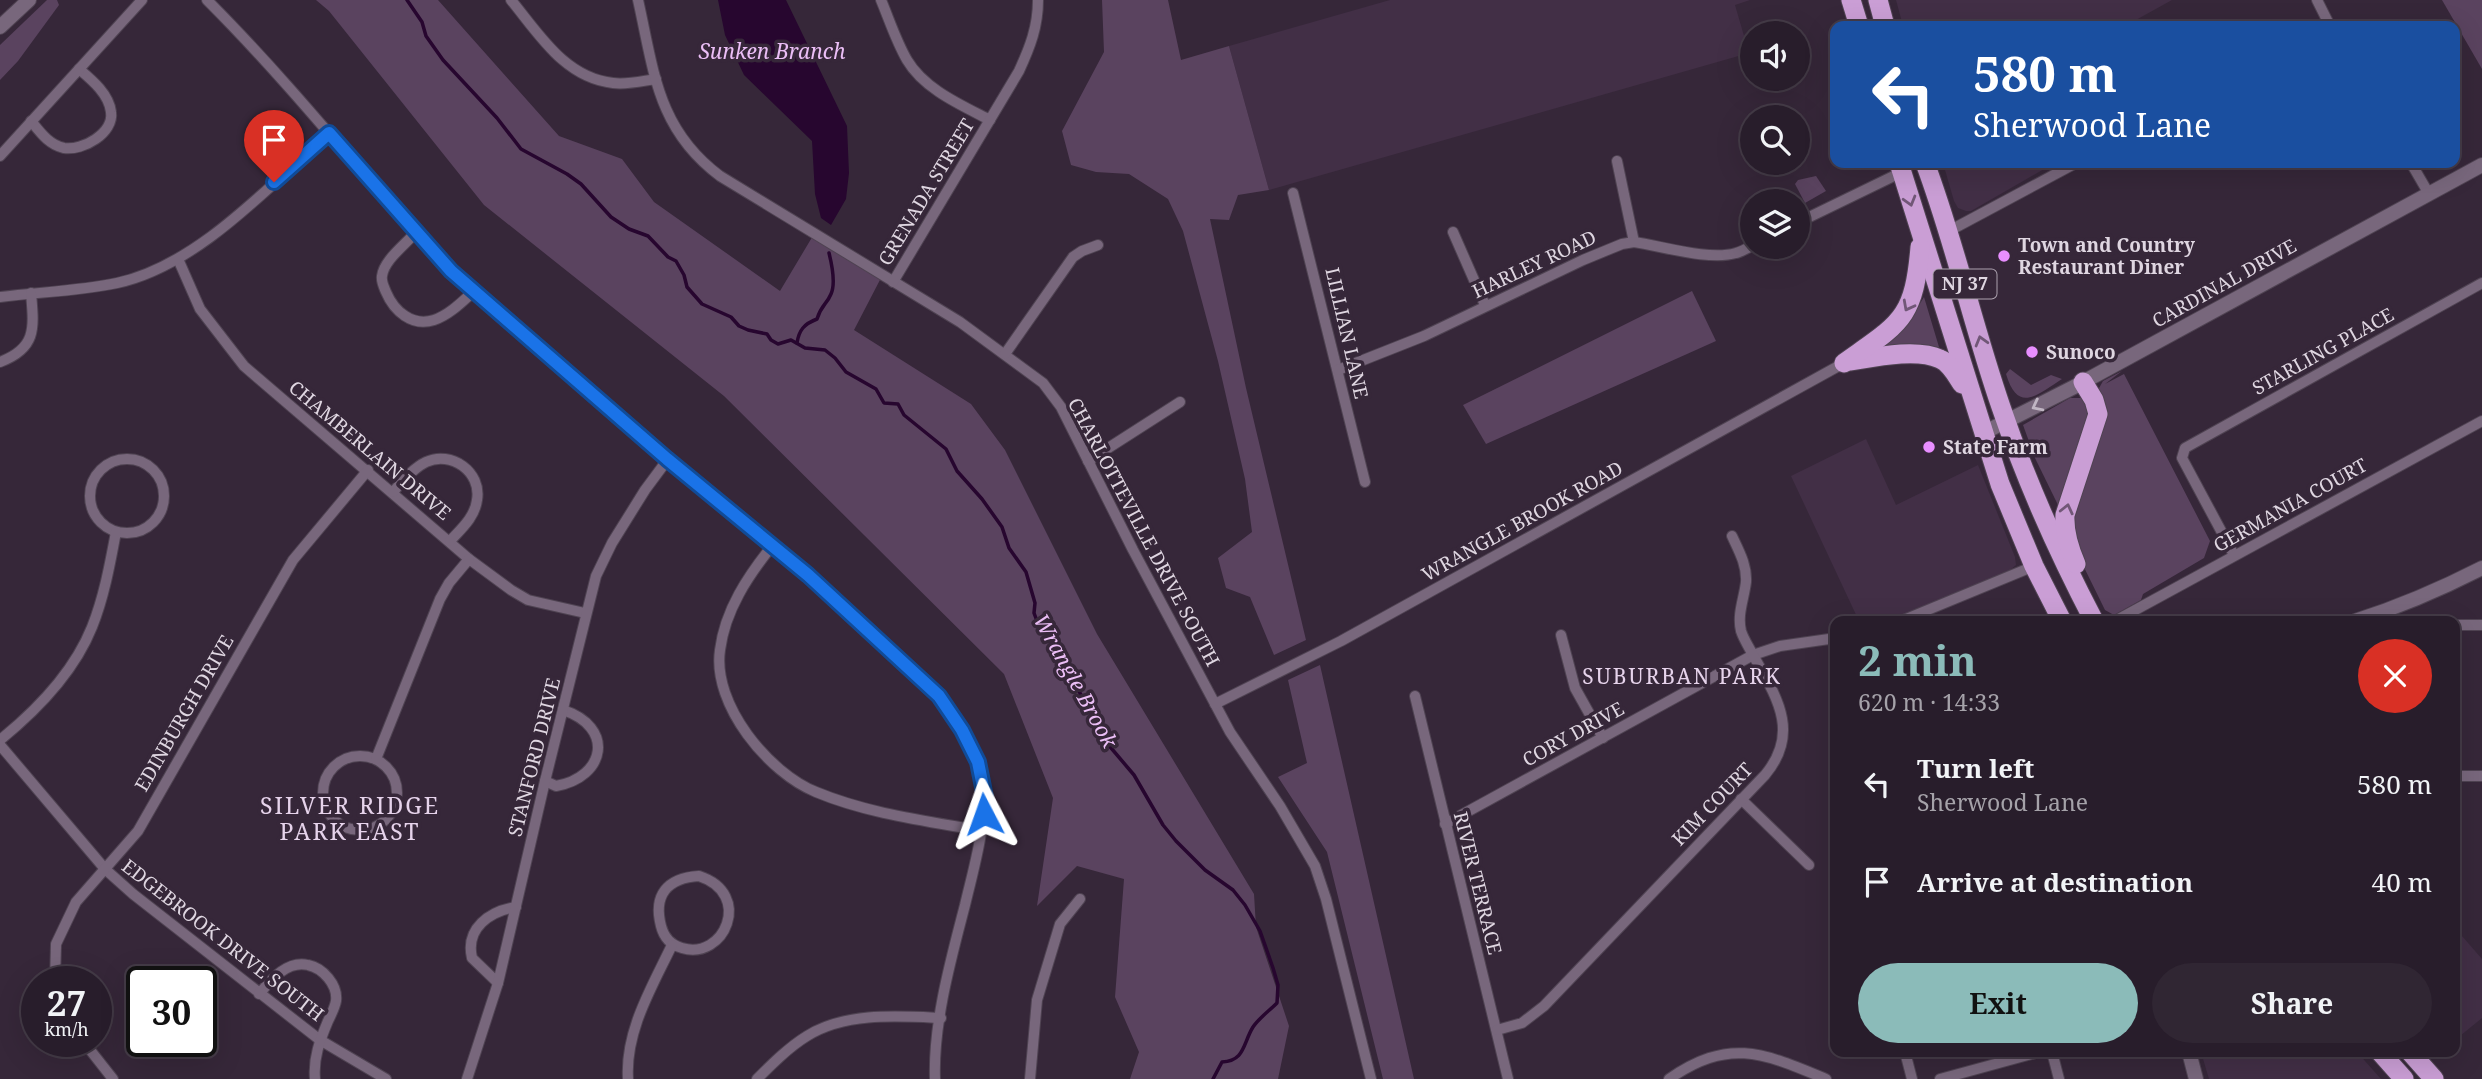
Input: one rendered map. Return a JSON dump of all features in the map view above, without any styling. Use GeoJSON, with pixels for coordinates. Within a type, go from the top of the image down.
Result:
{"type":"FeatureCollection","features":[{"type":"Feature","properties":{"kind":"highway"},"geometry":{"type":"LineString","coordinates":[[1852,0],[1858,21]]}},
{"type":"Feature","properties":{"kind":"highway"},"geometry":{"type":"LineString","coordinates":[[1878,0],[1884,21]]}},
{"type":"Feature","properties":{"kind":"highway","name":"NJ 37"},"geometry":{"type":"LineString","coordinates":[[1900,168],[2000,484],[2034,566],[2059,616]]}},
{"type":"Feature","properties":{"kind":"highway","name":"NJ 37"},"geometry":{"type":"LineString","coordinates":[[1927,168],[1949,230],[2006,422],[2058,552],[2091,616]]}},
{"type":"Feature","properties":{"kind":"highway"},"geometry":{"type":"LineString","coordinates":[[1844,363],[1889,331],[1905,313],[1917,280],[1921,239]]}},
{"type":"Feature","properties":{"kind":"highway"},"geometry":{"type":"LineString","coordinates":[[1844,363],[1905,354],[1939,358],[1948,364],[1971,396]]}},
{"type":"Feature","properties":{"kind":"highway"},"geometry":{"type":"LineString","coordinates":[[2082,382],[2094,400],[2098,414],[2071,493],[2064,524],[2068,545],[2084,580],[2093,616]]}},
{"type":"Feature","properties":{"kind":"highway"},"geometry":{"type":"LineString","coordinates":[[2383,1057],[2396,1079]]}},
{"type":"Feature","properties":{"kind":"highway"},"geometry":{"type":"LineString","coordinates":[[2384,1057],[2404,1079]]}},
{"type":"Feature","properties":{"kind":"highway"},"geometry":{"type":"LineString","coordinates":[[2414,1057],[2434,1079]]}},
{"type":"Feature","properties":{"kind":"street"},"geometry":{"type":"LineString","coordinates":[[0,27],[29,0]]}},
{"type":"Feature","properties":{"kind":"street"},"geometry":{"type":"LineString","coordinates":[[0,156],[142,0]]}},
{"type":"Feature","properties":{"kind":"street"},"geometry":{"type":"LineString","coordinates":[[206,0],[257,51],[436,257],[667,459],[808,575],[939,696],[962,730],[978,762],[985,797],[983,831],[960,923],[941,1018],[934,1057],[934,1079]]}},
{"type":"Feature","properties":{"kind":"street"},"geometry":{"type":"LineString","coordinates":[[511,0],[568,66],[592,79],[613,83],[656,79]]}},
{"type":"Feature","properties":{"kind":"street","name":"CHARLOTTEVILLE DRIVE SOUTH"},"geometry":{"type":"LineString","coordinates":[[638,0],[662,102],[673,126],[703,164],[960,322],[1043,383],[1061,407],[1230,732],[1280,806],[1315,866],[1326,899],[1371,1079]]}},
{"type":"Feature","properties":{"kind":"street","name":"GRENADA STREET"},"geometry":{"type":"LineString","coordinates":[[881,0],[908,61],[924,79],[951,99],[990,120]]}},
{"type":"Feature","properties":{"kind":"street","name":"GRENADA STREET"},"geometry":{"type":"LineString","coordinates":[[893,282],[1019,71],[1032,43],[1038,17],[1038,0]]}},
{"type":"Feature","properties":{"kind":"street"},"geometry":{"type":"LineString","coordinates":[[2316,0],[2327,21]]}},
{"type":"Feature","properties":{"kind":"street"},"geometry":{"type":"LineString","coordinates":[[31,121],[45,138],[63,148],[74,149],[93,142],[107,127],[111,119],[111,109],[97,85],[79,69]]}},
{"type":"Feature","properties":{"kind":"street"},"geometry":{"type":"LineString","coordinates":[[0,297],[117,283],[178,259],[220,230],[329,133]]}},
{"type":"Feature","properties":{"kind":"street"},"geometry":{"type":"LineString","coordinates":[[1617,161],[1634,242]]}},
{"type":"Feature","properties":{"kind":"street","name":"CARDINAL DRIVE"},"geometry":{"type":"LineString","coordinates":[[1983,433],[2482,165]]}},
{"type":"Feature","properties":{"kind":"street"},"geometry":{"type":"LineString","coordinates":[[1810,216],[1900,168]]}},
{"type":"Feature","properties":{"kind":"street"},"geometry":{"type":"LineString","coordinates":[[1949,230],[2067,168]]}},
{"type":"Feature","properties":{"kind":"street"},"geometry":{"type":"LineString","coordinates":[[2414,168],[2429,194]]}},
{"type":"Feature","properties":{"kind":"street","name":"LILLIAN LANE"},"geometry":{"type":"LineString","coordinates":[[1293,192],[1339,370],[1364,482]]}},
{"type":"Feature","properties":{"kind":"street"},"geometry":{"type":"LineString","coordinates":[[1453,232],[1485,305]]}},
{"type":"Feature","properties":{"kind":"street"},"geometry":{"type":"LineString","coordinates":[[415,233],[389,261],[382,275],[392,305],[405,317],[426,321],[447,314],[474,291]]}},
{"type":"Feature","properties":{"kind":"street","name":"HARLEY ROAD"},"geometry":{"type":"LineString","coordinates":[[1339,370],[1424,336],[1485,305],[1622,244],[1634,242],[1706,254],[1740,252]]}},
{"type":"Feature","properties":{"kind":"street"},"geometry":{"type":"LineString","coordinates":[[1005,354],[1073,257],[1098,245]]}},
{"type":"Feature","properties":{"kind":"street","name":"CHAMBERLAIN DRIVE"},"geometry":{"type":"LineString","coordinates":[[178,259],[200,309],[244,366],[469,559],[511,590],[528,600],[586,612]]}},
{"type":"Feature","properties":{"kind":"street","name":"STARLING PLACE"},"geometry":{"type":"LineString","coordinates":[[2234,555],[2182,458],[2182,452],[2189,444],[2482,283]]}},
{"type":"Feature","properties":{"kind":"street"},"geometry":{"type":"LineString","coordinates":[[0,362],[16,356],[29,340],[33,325],[31,293]]}},
{"type":"Feature","properties":{"kind":"street","name":"WRANGLE BROOK ROAD"},"geometry":{"type":"LineString","coordinates":[[1215,704],[1341,640],[1844,363]]}},
{"type":"Feature","properties":{"kind":"street"},"geometry":{"type":"LineString","coordinates":[[1088,461],[1180,402]]}},
{"type":"Feature","properties":{"kind":"street","name":"GERMANIA COURT"},"geometry":{"type":"LineString","coordinates":[[2124,616],[2482,421]]}},
{"type":"Feature","properties":{"kind":"street","name":"STANFORD DRIVE"},"geometry":{"type":"LineString","coordinates":[[467,1079],[498,983],[596,576],[612,543],[667,459]]}},
{"type":"Feature","properties":{"kind":"street"},"geometry":{"type":"LineString","coordinates":[[117,460],[139,461],[161,478],[165,495],[163,503],[149,525],[136,533],[117,532],[100,524],[93,513],[89,497],[97,477],[110,463],[117,460]]}},
{"type":"Feature","properties":{"kind":"street"},"geometry":{"type":"LineString","coordinates":[[393,492],[419,466],[432,460],[454,461],[468,470],[477,488],[477,502],[471,517],[450,541]]}},
{"type":"Feature","properties":{"kind":"street","name":"EDINBURGH DRIVE"},"geometry":{"type":"LineString","coordinates":[[55,966],[56,944],[68,915],[86,889],[138,831],[293,560],[368,470]]}},
{"type":"Feature","properties":{"kind":"street"},"geometry":{"type":"LineString","coordinates":[[0,743],[43,701],[71,665],[92,629],[117,532]]}},
{"type":"Feature","properties":{"kind":"street","name":"KIM COURT"},"geometry":{"type":"LineString","coordinates":[[1497,1030],[1522,1023],[1544,1006],[1765,775],[1777,758],[1783,726],[1779,704],[1745,640],[1740,624],[1746,575],[1732,536]]}},
{"type":"Feature","properties":{"kind":"street"},"geometry":{"type":"LineString","coordinates":[[772,546],[750,574],[738,595],[726,623],[719,651],[720,674],[727,696],[738,719],[761,754],[790,778],[814,791],[858,808],[983,831]]}},
{"type":"Feature","properties":{"kind":"street"},"geometry":{"type":"LineString","coordinates":[[376,759],[440,599],[449,583],[469,559]]}},
{"type":"Feature","properties":{"kind":"street"},"geometry":{"type":"LineString","coordinates":[[1913,616],[2034,566]]}},
{"type":"Feature","properties":{"kind":"street"},"geometry":{"type":"LineString","coordinates":[[2371,616],[2442,589],[2482,568]]}},
{"type":"Feature","properties":{"kind":"street"},"geometry":{"type":"LineString","coordinates":[[2460,625],[2482,625]]}},
{"type":"Feature","properties":{"kind":"street"},"geometry":{"type":"LineString","coordinates":[[1561,635],[1574,688],[1603,738]]}},
{"type":"Feature","properties":{"kind":"street","name":"CORY DRIVE"},"geometry":{"type":"LineString","coordinates":[[1445,824],[1753,655],[1780,646],[1830,639]]}},
{"type":"Feature","properties":{"kind":"street","name":"RIVER TERRACE"},"geometry":{"type":"LineString","coordinates":[[1415,696],[1508,1079]]}},
{"type":"Feature","properties":{"kind":"street"},"geometry":{"type":"LineString","coordinates":[[545,781],[556,786],[578,780],[592,766],[598,749],[592,726],[578,715],[563,710]]}},
{"type":"Feature","properties":{"kind":"street","name":"EDGEBROOK DRIVE SOUTH"},"geometry":{"type":"LineString","coordinates":[[0,743],[105,869],[320,1040],[386,1079]]}},
{"type":"Feature","properties":{"kind":"street"},"geometry":{"type":"LineString","coordinates":[[353,756],[376,759],[387,766],[394,777],[398,790],[397,803],[382,824],[371,829],[345,827],[334,820],[327,810],[323,799],[326,777],[333,767],[353,756]]}},
{"type":"Feature","properties":{"kind":"street"},"geometry":{"type":"LineString","coordinates":[[2460,776],[2482,776]]}},
{"type":"Feature","properties":{"kind":"street"},"geometry":{"type":"LineString","coordinates":[[1741,799],[1809,865]]}},
{"type":"Feature","properties":{"kind":"street"},"geometry":{"type":"LineString","coordinates":[[682,877],[707,878],[726,894],[731,911],[727,924],[715,942],[702,949],[688,950],[672,945],[663,933],[657,912],[658,902],[667,887],[682,877]]}},
{"type":"Feature","properties":{"kind":"street"},"geometry":{"type":"LineString","coordinates":[[1030,1079],[1037,1000],[1060,924],[1080,899]]}},
{"type":"Feature","properties":{"kind":"street"},"geometry":{"type":"LineString","coordinates":[[498,983],[472,958],[471,941],[482,921],[489,915],[516,907]]}},
{"type":"Feature","properties":{"kind":"street"},"geometry":{"type":"LineString","coordinates":[[628,1079],[631,1042],[642,1007],[672,945]]}},
{"type":"Feature","properties":{"kind":"street"},"geometry":{"type":"LineString","coordinates":[[259,994],[272,979],[291,966],[302,964],[319,969],[334,987],[336,1002],[320,1040],[314,1066],[315,1079]]}},
{"type":"Feature","properties":{"kind":"street"},"geometry":{"type":"LineString","coordinates":[[757,1079],[808,1035],[841,1023],[889,1015],[941,1018]]}},
{"type":"Feature","properties":{"kind":"street"},"geometry":{"type":"LineString","coordinates":[[1669,1079],[1689,1065],[1717,1055],[1743,1052],[1772,1057],[1826,1079]]}},
{"type":"Feature","properties":{"kind":"street"},"geometry":{"type":"LineString","coordinates":[[96,1057],[113,1079]]}},
{"type":"Feature","properties":{"kind":"street"},"geometry":{"type":"LineString","coordinates":[[1906,1057],[1912,1079]]}},
{"type":"Feature","properties":{"kind":"street"},"geometry":{"type":"LineString","coordinates":[[1940,1079],[2021,1057]]}},
{"type":"Feature","properties":{"kind":"street"},"geometry":{"type":"LineString","coordinates":[[2053,1057],[2059,1079]]}},
{"type":"Feature","properties":{"kind":"street"},"geometry":{"type":"LineString","coordinates":[[2190,1057],[2196,1079]]}},
{"type":"Feature","properties":{"kind":"shaded area"},"geometry":{"type":"Polygon","coordinates":[[[47,0],[57,0],[59,5],[18,61],[0,80],[0,45],[47,0]]]}},
{"type":"Feature","properties":{"kind":"shaded area"},"geometry":{"type":"Polygon","coordinates":[[[316,0],[438,0],[559,136],[622,159],[654,202],[780,291],[814,234],[882,276],[854,330],[971,404],[1005,450],[1097,634],[1254,894],[1256,927],[1289,1026],[1278,1079],[1130,1079],[1139,1052],[1115,997],[1124,879],[1077,866],[1037,906],[1053,798],[1004,674],[724,396],[484,205],[329,11],[316,0]]]}},
{"type":"Feature","properties":{"kind":"shaded area"},"geometry":{"type":"Polygon","coordinates":[[[1102,0],[1168,0],[1181,60],[1229,46],[1269,190],[1238,195],[1229,220],[1210,219],[1246,388],[1306,640],[1274,655],[1250,597],[1226,588],[1218,558],[1252,532],[1245,479],[1218,361],[1183,231],[1168,199],[1129,174],[1096,172],[1071,165],[1062,131],[1104,52],[1102,0]]]}},
{"type":"Feature","properties":{"kind":"shaded area"},"geometry":{"type":"Polygon","coordinates":[[[1390,0],[1750,0],[1735,5],[1740,22],[1740,56],[1269,190],[1229,46],[1390,0]]]}},
{"type":"Feature","properties":{"kind":"shaded area"},"geometry":{"type":"Polygon","coordinates":[[[1896,0],[2172,0],[2134,21],[1902,21],[1896,0]]]}},
{"type":"Feature","properties":{"kind":"shaded area"},"geometry":{"type":"Polygon","coordinates":[[[2442,0],[2482,0],[2482,69],[2460,31],[2460,21],[2454,21],[2442,0]]]}},
{"type":"Feature","properties":{"kind":"shaded area"},"geometry":{"type":"Polygon","coordinates":[[[1944,168],[2044,169],[1971,211],[1958,208],[1944,168]]]}},
{"type":"Feature","properties":{"kind":"shaded area"},"geometry":{"type":"Polygon","coordinates":[[[1816,176],[1826,191],[1810,200],[1810,189],[1798,189],[1795,184],[1798,180],[1816,176]]]}},
{"type":"Feature","properties":{"kind":"shaded area"},"geometry":{"type":"Polygon","coordinates":[[[1692,291],[1716,341],[1486,444],[1463,405],[1692,291]]]}},
{"type":"Feature","properties":{"kind":"shaded area"},"geometry":{"type":"Polygon","coordinates":[[[1924,297],[1939,347],[1883,346],[1916,310],[1924,297]]]}},
{"type":"Feature","properties":{"kind":"shaded area"},"geometry":{"type":"Polygon","coordinates":[[[2010,369],[2031,385],[2051,375],[2062,379],[2036,395],[2022,397],[2016,394],[2011,386],[2006,374],[2010,369]]]}},
{"type":"Feature","properties":{"kind":"shaded area"},"geometry":{"type":"Polygon","coordinates":[[[2122,371],[2105,384],[2124,374],[2210,541],[2204,558],[2143,594],[2141,600],[2114,615],[2105,610],[2076,551],[2071,522],[2098,390],[2103,381],[2122,371]]]}},
{"type":"Feature","properties":{"kind":"shaded area"},"geometry":{"type":"Polygon","coordinates":[[[2070,398],[2081,398],[2091,408],[2058,505],[2035,458],[2023,425],[2070,398]]]}},
{"type":"Feature","properties":{"kind":"shaded area"},"geometry":{"type":"Polygon","coordinates":[[[1866,439],[1896,505],[1978,465],[2016,565],[2010,570],[1899,616],[1857,616],[1791,476],[1866,439]]]}},
{"type":"Feature","properties":{"kind":"shaded area"},"geometry":{"type":"Polygon","coordinates":[[[1320,665],[1414,1079],[1383,1079],[1327,852],[1278,777],[1307,763],[1288,680],[1320,665]]]}},
{"type":"Feature","properties":{"kind":"shaded area"},"geometry":{"type":"Polygon","coordinates":[[[2460,934],[2482,959],[2482,1018],[2460,1036],[2460,934]]]}},
{"type":"Feature","properties":{"kind":"shaded area"},"geometry":{"type":"Polygon","coordinates":[[[2202,1057],[2361,1057],[2381,1079],[2209,1079],[2202,1057]]]}},
{"type":"Feature","properties":{"kind":"water","name":"Sunken Branch"},"geometry":{"type":"Polygon","coordinates":[[[718,0],[786,0],[847,126],[849,173],[846,199],[831,225],[821,218],[815,194],[812,141],[744,75],[725,35],[718,0]]]}},
{"type":"Feature","properties":{"kind":"waterway","name":"Wrangle Brook"},"geometry":{"type":"LineString","coordinates":[[407,0],[422,22],[426,36],[443,60],[497,118],[521,149],[567,174],[581,184],[611,217],[629,229],[648,236],[668,257],[676,261],[687,287],[702,304],[731,317],[739,326],[767,334],[778,344],[791,340],[805,348],[825,350],[846,372],[876,389],[884,403],[898,404],[904,415],[946,449],[957,471],[1002,527],[1009,548],[1026,572],[1037,621],[1053,643],[1059,659],[1106,742],[1134,775],[1163,825],[1176,841],[1205,870],[1233,890],[1260,931],[1278,985],[1277,1003],[1253,1027],[1239,1055],[1230,1061],[1222,1062],[1213,1079]]}},
{"type":"Feature","properties":{"kind":"waterway","name":"Sunken Branch"},"geometry":{"type":"LineString","coordinates":[[797,343],[805,325],[817,319],[831,294],[833,279],[829,253]]}},
{"type":"Feature","properties":{"kind":"place","name":"Town and Country Restaurant Diner"},"geometry":{"type":"Point","coordinates":[2004,256]}},
{"type":"Feature","properties":{"kind":"place","name":"Sunoco"},"geometry":{"type":"Point","coordinates":[2032,352]}},
{"type":"Feature","properties":{"kind":"place","name":"State Farm"},"geometry":{"type":"Point","coordinates":[1929,447]}},
{"type":"Feature","properties":{"kind":"district","name":"SUBURBAN PARK"},"geometry":{"type":"Point","coordinates":[1682,677]}},
{"type":"Feature","properties":{"kind":"district","name":"SILVER RIDGE PARK EAST"},"geometry":{"type":"Point","coordinates":[350,819]}},
{"type":"Feature","properties":{"kind":"route"},"geometry":{"type":"LineString","coordinates":[[274,182],[329,133],[451,271],[667,459],[808,575],[939,696],[962,730],[978,762],[985,797],[984,814]]}}]}
